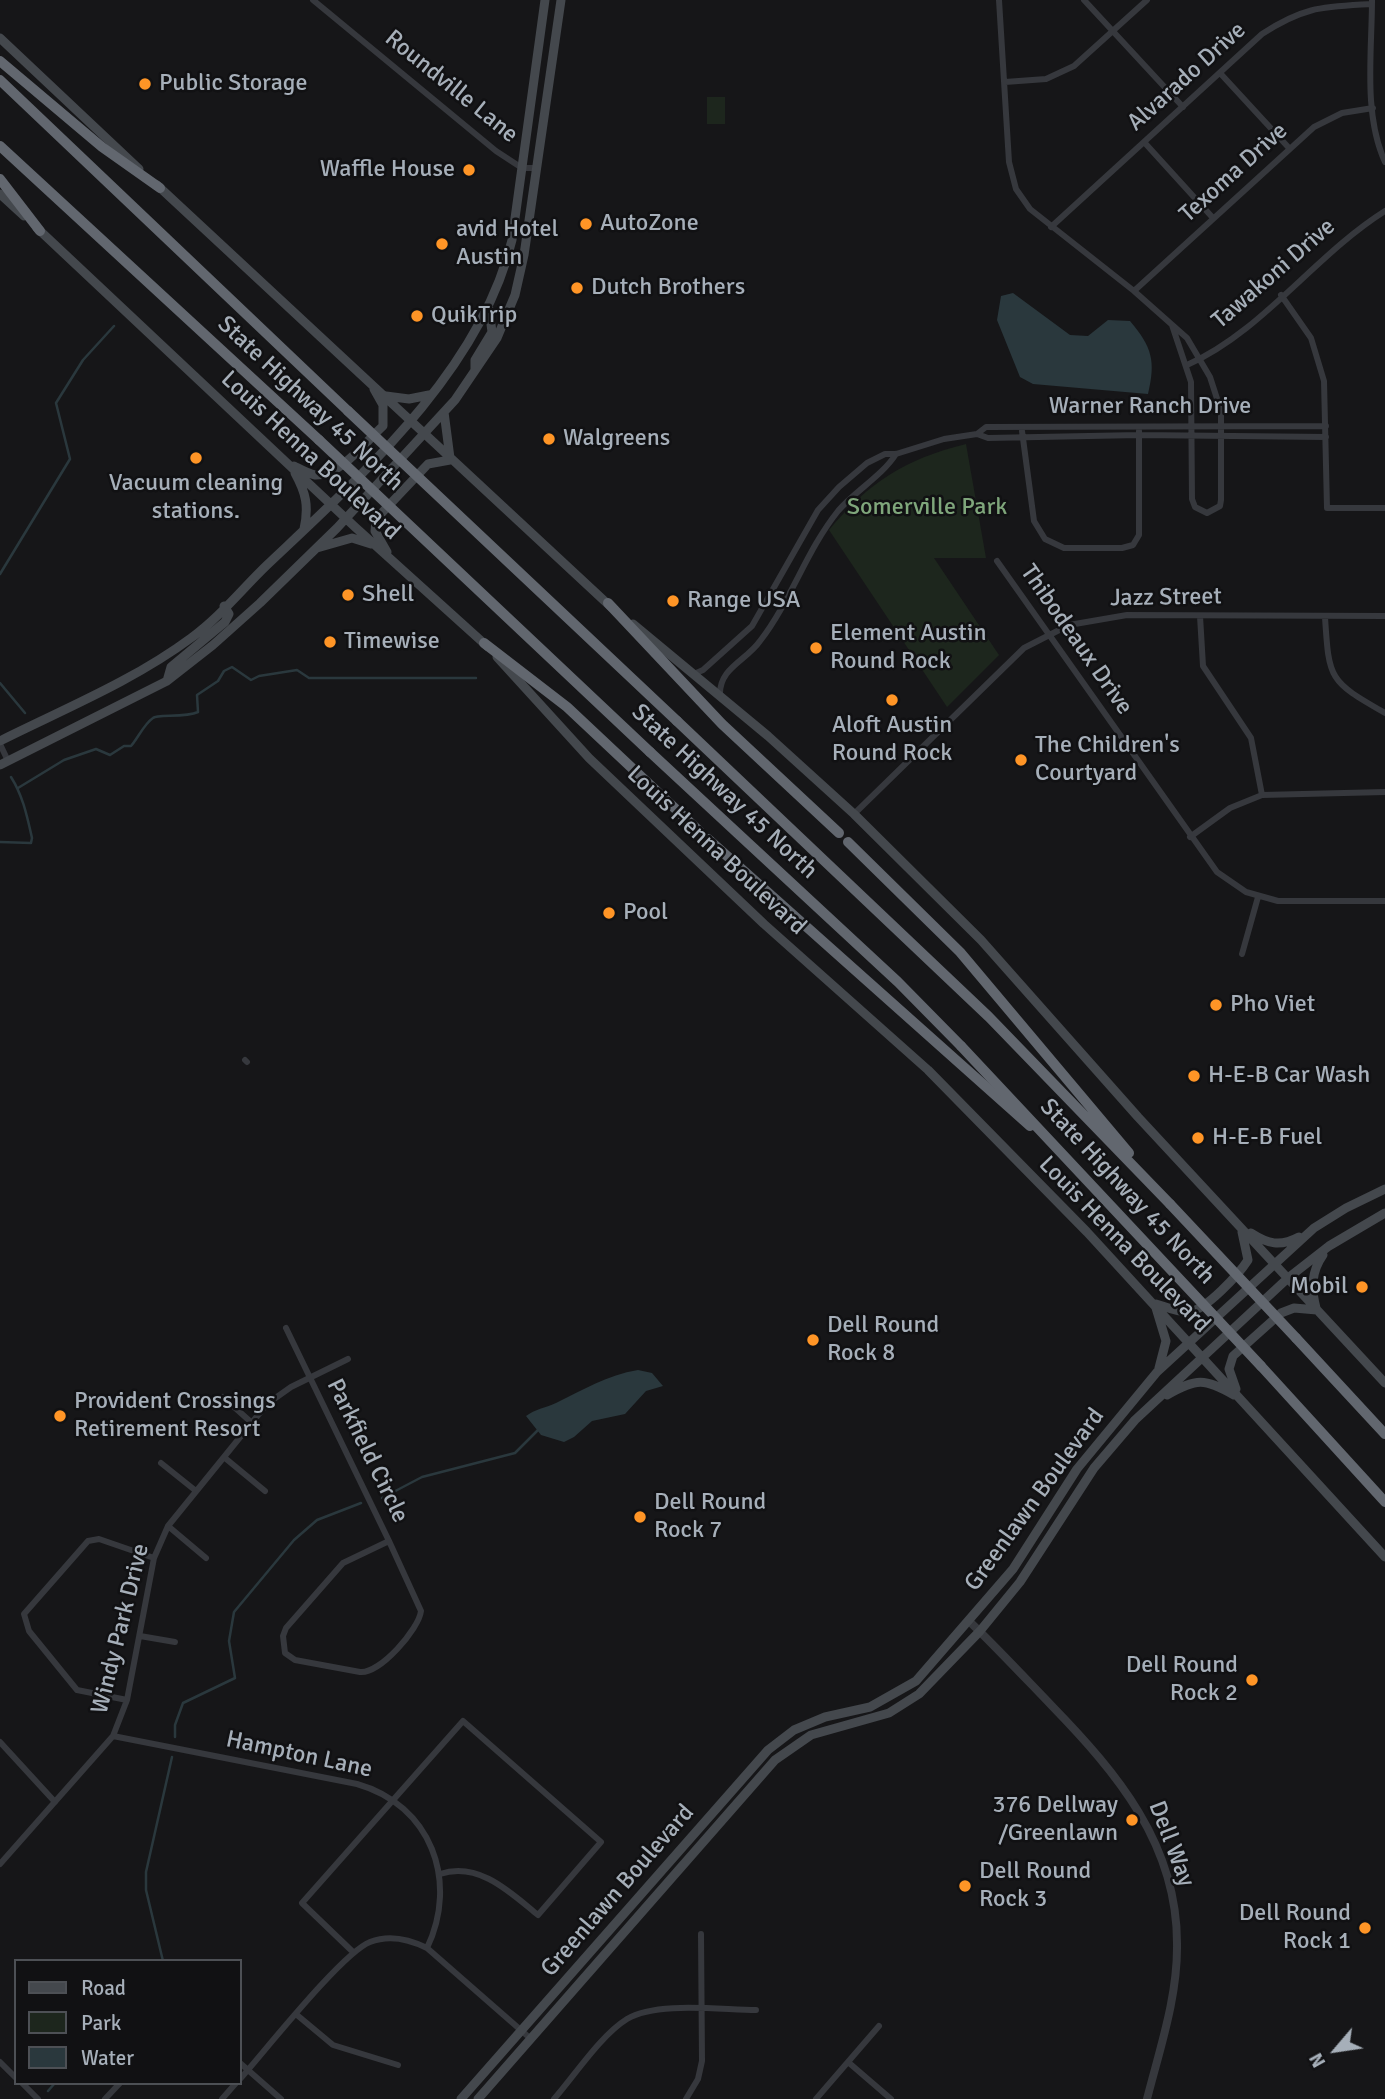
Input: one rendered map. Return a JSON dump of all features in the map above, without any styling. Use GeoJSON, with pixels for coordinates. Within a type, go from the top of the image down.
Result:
{"type":"FeatureCollection","features":[{"type":"Feature","properties":{"kind":"highway"},"geometry":{"type":"LineString","coordinates":[[0,61],[102,147],[160,188]]}},
{"type":"Feature","properties":{"kind":"highway","name":"State Highway 45 North"},"geometry":{"type":"LineString","coordinates":[[0,79],[989,1017],[1170,1204],[1385,1434]]}},
{"type":"Feature","properties":{"kind":"highway","name":"State Highway 45 North"},"geometry":{"type":"LineString","coordinates":[[0,146],[319,440],[898,982],[956,1050],[1076,1169],[1385,1502]]}},
{"type":"Feature","properties":{"kind":"highway"},"geometry":{"type":"LineString","coordinates":[[0,179],[40,231]]}},
{"type":"Feature","properties":{"kind":"highway"},"geometry":{"type":"LineString","coordinates":[[608,604],[722,723],[839,833]]}},
{"type":"Feature","properties":{"kind":"highway"},"geometry":{"type":"LineString","coordinates":[[484,643],[577,715],[698,831]]}},
{"type":"Feature","properties":{"kind":"highway"},"geometry":{"type":"LineString","coordinates":[[708,839],[956,1050]]}},
{"type":"Feature","properties":{"kind":"highway"},"geometry":{"type":"LineString","coordinates":[[848,842],[960,952],[1170,1204]]}},
{"type":"Feature","properties":{"kind":"main road"},"geometry":{"type":"LineString","coordinates":[[0,743],[130,676],[192,637],[331,504],[410,420],[429,395],[489,309],[505,271],[512,240],[545,0]]}},
{"type":"Feature","properties":{"kind":"main road"},"geometry":{"type":"LineString","coordinates":[[4,763],[167,681],[242,621],[424,436],[475,372],[497,338],[515,295],[524,255],[561,0]]}},
{"type":"Feature","properties":{"kind":"main road"},"geometry":{"type":"LineString","coordinates":[[0,38],[386,396],[424,436],[608,604],[720,695],[854,814],[1018,979],[1138,1117],[1385,1384]]}},
{"type":"Feature","properties":{"kind":"main road","name":"Louis Henna Boulevard"},"geometry":{"type":"LineString","coordinates":[[0,194],[375,546],[484,643],[589,758],[764,924],[928,1070],[1154,1303],[1385,1557]]}},
{"type":"Feature","properties":{"kind":"main road"},"geometry":{"type":"LineString","coordinates":[[475,372],[475,360],[492,332],[489,309]]}},
{"type":"Feature","properties":{"kind":"main road"},"geometry":{"type":"LineString","coordinates":[[291,465],[315,475],[337,467],[383,425],[383,405],[369,382]]}},
{"type":"Feature","properties":{"kind":"main road"},"geometry":{"type":"LineString","coordinates":[[386,396],[409,399],[429,395]]}},
{"type":"Feature","properties":{"kind":"main road"},"geometry":{"type":"LineString","coordinates":[[444,412],[450,460]]}},
{"type":"Feature","properties":{"kind":"main road"},"geometry":{"type":"LineString","coordinates":[[392,559],[375,531],[376,519],[428,464],[450,460]]}},
{"type":"Feature","properties":{"kind":"main road"},"geometry":{"type":"LineString","coordinates":[[291,465],[306,495],[308,512],[304,530]]}},
{"type":"Feature","properties":{"kind":"main road"},"geometry":{"type":"LineString","coordinates":[[316,548],[352,538],[375,546]]}},
{"type":"Feature","properties":{"kind":"main road"},"geometry":{"type":"LineString","coordinates":[[167,681],[171,667],[225,622],[229,614],[224,606]]}},
{"type":"Feature","properties":{"kind":"main road","name":"Greenlawn Boulevard"},"geometry":{"type":"LineString","coordinates":[[461,2099],[768,1750],[783,1736],[810,1722],[870,1707],[908,1687],[970,1622],[1021,1559],[1098,1440],[1157,1372],[1314,1228],[1346,1208],[1385,1189]]}},
{"type":"Feature","properties":{"kind":"main road","name":"Greenlawn Boulevard"},"geometry":{"type":"LineString","coordinates":[[478,2099],[775,1760],[811,1735],[870,1720],[919,1694],[980,1631],[1020,1582],[1094,1468],[1121,1434],[1288,1278],[1329,1246],[1385,1213]]}},
{"type":"Feature","properties":{"kind":"main road"},"geometry":{"type":"LineString","coordinates":[[1154,1303],[1189,1312],[1200,1308],[1230,1281],[1248,1260],[1240,1226]]}},
{"type":"Feature","properties":{"kind":"main road"},"geometry":{"type":"LineString","coordinates":[[1240,1226],[1273,1244],[1287,1243],[1314,1228]]}},
{"type":"Feature","properties":{"kind":"main road"},"geometry":{"type":"LineString","coordinates":[[1317,1310],[1313,1280],[1316,1265],[1329,1246]]}},
{"type":"Feature","properties":{"kind":"main road"},"geometry":{"type":"LineString","coordinates":[[1154,1303],[1166,1341],[1157,1372]]}},
{"type":"Feature","properties":{"kind":"main road"},"geometry":{"type":"LineString","coordinates":[[1240,1397],[1229,1368],[1233,1356],[1281,1313],[1294,1308],[1317,1310]]}},
{"type":"Feature","properties":{"kind":"main road"},"geometry":{"type":"LineString","coordinates":[[1157,1401],[1188,1383],[1202,1381],[1240,1397]]}},
{"type":"Feature","properties":{"kind":"main road"},"geometry":{"type":"LineString","coordinates":[[1094,1468],[1092,1452],[1098,1440]]}},
{"type":"Feature","properties":{"kind":"street","name":"Roundville Lane"},"geometry":{"type":"LineString","coordinates":[[313,0],[496,150],[522,168],[536,168]]}},
{"type":"Feature","properties":{"kind":"street"},"geometry":{"type":"LineString","coordinates":[[999,0],[1009,162],[1016,189],[1030,209],[1134,291],[1188,338],[1216,395],[1222,426],[1222,500],[1216,510],[1207,513],[1195,507],[1192,499],[1191,382],[1172,325]]}},
{"type":"Feature","properties":{"kind":"street"},"geometry":{"type":"LineString","coordinates":[[1084,0],[1183,107]]}},
{"type":"Feature","properties":{"kind":"street"},"geometry":{"type":"LineString","coordinates":[[1005,82],[1046,79],[1074,66],[1146,0]]}},
{"type":"Feature","properties":{"kind":"street"},"geometry":{"type":"LineString","coordinates":[[1373,2],[1373,108],[1375,131],[1385,162]]}},
{"type":"Feature","properties":{"kind":"street","name":"Alvarado Drive"},"geometry":{"type":"LineString","coordinates":[[1051,226],[1262,34],[1302,10],[1373,2]]}},
{"type":"Feature","properties":{"kind":"street"},"geometry":{"type":"LineString","coordinates":[[1220,72],[1289,148]]}},
{"type":"Feature","properties":{"kind":"street","name":"Texoma Drive"},"geometry":{"type":"LineString","coordinates":[[1134,291],[1324,119],[1373,108]]}},
{"type":"Feature","properties":{"kind":"street"},"geometry":{"type":"LineString","coordinates":[[1144,142],[1213,218]]}},
{"type":"Feature","properties":{"kind":"street","name":"Tawakoni Drive"},"geometry":{"type":"LineString","coordinates":[[1187,365],[1234,337],[1356,229],[1385,211]]}},
{"type":"Feature","properties":{"kind":"street"},"geometry":{"type":"LineString","coordinates":[[1281,295],[1297,317],[1317,354],[1324,381],[1327,508],[1385,508]]}},
{"type":"Feature","properties":{"kind":"street"},"geometry":{"type":"LineString","coordinates":[[1022,426],[1034,521],[1045,539],[1064,548],[1122,548],[1133,545],[1139,535],[1139,425]]}},
{"type":"Feature","properties":{"kind":"street","name":"Warner Ranch Drive"},"geometry":{"type":"LineString","coordinates":[[977,434],[986,426],[1326,426]]}},
{"type":"Feature","properties":{"kind":"street"},"geometry":{"type":"LineString","coordinates":[[1275,426],[1277,436]]}},
{"type":"Feature","properties":{"kind":"street","name":"Warner Ranch Drive"},"geometry":{"type":"LineString","coordinates":[[694,674],[703,670],[752,626],[818,510],[867,463],[885,454],[896,454],[944,439],[977,434],[988,438],[1022,435],[1326,437]]}},
{"type":"Feature","properties":{"kind":"street","name":"Warner Ranch Drive"},"geometry":{"type":"LineString","coordinates":[[720,695],[723,675],[762,640],[802,564],[847,500],[890,463],[896,454]]}},
{"type":"Feature","properties":{"kind":"street"},"geometry":{"type":"LineString","coordinates":[[789,558],[802,564]]}},
{"type":"Feature","properties":{"kind":"street","name":"Thibodeaux Drive"},"geometry":{"type":"LineString","coordinates":[[997,561],[1217,872],[1258,897],[1295,901],[1385,901]]}},
{"type":"Feature","properties":{"kind":"street"},"geometry":{"type":"LineString","coordinates":[[1199,616],[1203,666],[1251,738],[1262,795]]}},
{"type":"Feature","properties":{"kind":"street","name":"Jazz Street"},"geometry":{"type":"LineString","coordinates":[[854,814],[1024,648],[1069,625],[1107,617],[1385,616]]}},
{"type":"Feature","properties":{"kind":"street"},"geometry":{"type":"LineString","coordinates":[[1325,617],[1326,652],[1333,675],[1343,687],[1385,713]]}},
{"type":"Feature","properties":{"kind":"street"},"geometry":{"type":"LineString","coordinates":[[0,743],[4,763]]}},
{"type":"Feature","properties":{"kind":"street"},"geometry":{"type":"LineString","coordinates":[[1190,836],[1230,808],[1262,795],[1385,792]]}},
{"type":"Feature","properties":{"kind":"street"},"geometry":{"type":"LineString","coordinates":[[1242,954],[1258,897]]}},
{"type":"Feature","properties":{"kind":"street","name":"Parkfield Circle"},"geometry":{"type":"LineString","coordinates":[[286,1328],[389,1541],[421,1611],[416,1625],[381,1666],[367,1673],[295,1660],[285,1653],[283,1646],[286,1628],[331,1573],[343,1563],[389,1541]]}},
{"type":"Feature","properties":{"kind":"street","name":"Windy Park Drive"},"geometry":{"type":"LineString","coordinates":[[0,1864],[113,1736],[127,1700],[153,1558],[168,1526],[272,1399],[348,1359]]}},
{"type":"Feature","properties":{"kind":"street"},"geometry":{"type":"LineString","coordinates":[[223,1398],[252,1423]]}},
{"type":"Feature","properties":{"kind":"street"},"geometry":{"type":"LineString","coordinates":[[225,1458],[265,1491]]}},
{"type":"Feature","properties":{"kind":"street"},"geometry":{"type":"LineString","coordinates":[[161,1463],[196,1491]]}},
{"type":"Feature","properties":{"kind":"street"},"geometry":{"type":"LineString","coordinates":[[168,1526],[206,1558]]}},
{"type":"Feature","properties":{"kind":"street"},"geometry":{"type":"LineString","coordinates":[[127,1700],[77,1690],[29,1631],[24,1614],[88,1541],[99,1539],[153,1558]]}},
{"type":"Feature","properties":{"kind":"street","name":"Dell Way"},"geometry":{"type":"LineString","coordinates":[[970,1622],[1118,1778],[1141,1812],[1161,1857],[1172,1891],[1178,1945],[1174,1996],[1147,2099]]}},
{"type":"Feature","properties":{"kind":"street"},"geometry":{"type":"LineString","coordinates":[[140,1636],[175,1642]]}},
{"type":"Feature","properties":{"kind":"street"},"geometry":{"type":"LineString","coordinates":[[353,1952],[302,1903],[463,1721],[601,1842],[538,1915],[503,1886],[485,1877],[460,1871],[440,1874]]}},
{"type":"Feature","properties":{"kind":"street","name":"Hampton Lane"},"geometry":{"type":"LineString","coordinates":[[113,1736],[357,1784],[392,1799],[426,1834],[440,1874],[439,1915],[427,1948]]}},
{"type":"Feature","properties":{"kind":"street"},"geometry":{"type":"LineString","coordinates":[[0,1742],[55,1802]]}},
{"type":"Feature","properties":{"kind":"street"},"geometry":{"type":"LineString","coordinates":[[686,2099],[698,2080],[702,2061],[701,1934]]}},
{"type":"Feature","properties":{"kind":"street"},"geometry":{"type":"LineString","coordinates":[[242,2077],[353,1952],[383,1938],[406,1940],[427,1948],[531,2039]]}},
{"type":"Feature","properties":{"kind":"street"},"geometry":{"type":"LineString","coordinates":[[554,2099],[616,2028],[630,2018],[651,2011],[756,2010]]}},
{"type":"Feature","properties":{"kind":"street"},"geometry":{"type":"LineString","coordinates":[[297,2015],[333,2045],[357,2055],[386,2059],[398,2065]]}},
{"type":"Feature","properties":{"kind":"street"},"geometry":{"type":"LineString","coordinates":[[816,2099],[879,2026]]}},
{"type":"Feature","properties":{"kind":"street"},"geometry":{"type":"LineString","coordinates":[[0,2062],[14,2076]]}},
{"type":"Feature","properties":{"kind":"street"},"geometry":{"type":"LineString","coordinates":[[848,2062],[891,2099]]}},
{"type":"Feature","properties":{"kind":"street"},"geometry":{"type":"LineString","coordinates":[[242,2065],[281,2099]]}},
{"type":"Feature","properties":{"kind":"street"},"geometry":{"type":"LineString","coordinates":[[24,2085],[38,2099]]}},
{"type":"Feature","properties":{"kind":"street"},"geometry":{"type":"LineString","coordinates":[[105,2099],[118,2085]]}},
{"type":"Feature","properties":{"kind":"street"},"geometry":{"type":"LineString","coordinates":[[222,2099],[234,2085]]}},
{"type":"Feature","properties":{"kind":"street"},"geometry":{"type":"LineString","coordinates":[[23,2099],[30,2091]]}},
{"type":"Feature","properties":{"kind":"green space"},"geometry":{"type":"Polygon","coordinates":[[[707,97],[725,97],[725,124],[707,124],[707,97]]]}},
{"type":"Feature","properties":{"kind":"green space","name":"Somerville Park"},"geometry":{"type":"Polygon","coordinates":[[[966,444],[986,558],[934,558],[999,655],[947,707],[829,530],[859,498],[890,475],[924,457],[966,444]]]}},
{"type":"Feature","properties":{"kind":"water"},"geometry":{"type":"Polygon","coordinates":[[[1013,293],[1070,335],[1088,336],[1108,320],[1130,321],[1143,339],[1152,363],[1148,394],[1033,384],[1020,377],[997,320],[1001,296],[1013,293]]]}},
{"type":"Feature","properties":{"kind":"water"},"geometry":{"type":"Polygon","coordinates":[[[638,1370],[652,1373],[663,1386],[646,1391],[625,1414],[592,1421],[564,1442],[541,1435],[526,1416],[606,1379],[638,1370]]]}},
{"type":"Feature","properties":{"kind":"waterway"},"geometry":{"type":"LineString","coordinates":[[0,574],[70,459],[56,403],[83,360],[114,326]]}},
{"type":"Feature","properties":{"kind":"waterway"},"geometry":{"type":"LineString","coordinates":[[18,788],[64,760],[96,749],[110,755],[124,746],[131,746],[153,718],[198,712],[197,695],[218,681],[224,671],[232,667],[251,680],[259,676],[297,670],[309,678],[476,678]]}},
{"type":"Feature","properties":{"kind":"waterway"},"geometry":{"type":"LineString","coordinates":[[0,683],[25,713]]}},
{"type":"Feature","properties":{"kind":"waterway"},"geometry":{"type":"LineString","coordinates":[[0,842],[31,843],[32,838],[22,799],[11,777]]}},
{"type":"Feature","properties":{"kind":"waterway"},"geometry":{"type":"LineString","coordinates":[[382,1498],[422,1477],[515,1453],[538,1430]]}},
{"type":"Feature","properties":{"kind":"waterway"},"geometry":{"type":"LineString","coordinates":[[175,1737],[175,1725],[183,1703],[235,1678],[229,1641],[234,1612],[294,1540],[317,1520],[361,1503]]}},
{"type":"Feature","properties":{"kind":"waterway"},"geometry":{"type":"LineString","coordinates":[[163,1959],[146,1890],[146,1872],[172,1757]]}},
{"type":"Feature","properties":{"kind":"waterway"},"geometry":{"type":"LineString","coordinates":[[48,2091],[53,2085]]}},
{"type":"Feature","properties":{"kind":"place","name":"Public Storage"},"geometry":{"type":"Point","coordinates":[145,84]}},
{"type":"Feature","properties":{"kind":"place","name":"Waffle House"},"geometry":{"type":"Point","coordinates":[469,170]}},
{"type":"Feature","properties":{"kind":"place","name":"AutoZone"},"geometry":{"type":"Point","coordinates":[586,224]}},
{"type":"Feature","properties":{"kind":"place","name":"avid Hotel Austin"},"geometry":{"type":"Point","coordinates":[442,244]}},
{"type":"Feature","properties":{"kind":"place","name":"Dutch Brothers"},"geometry":{"type":"Point","coordinates":[577,288]}},
{"type":"Feature","properties":{"kind":"place","name":"QuikTrip"},"geometry":{"type":"Point","coordinates":[417,316]}},
{"type":"Feature","properties":{"kind":"place","name":"Walgreens"},"geometry":{"type":"Point","coordinates":[549,439]}},
{"type":"Feature","properties":{"kind":"place","name":"Vacuum cleaning stations."},"geometry":{"type":"Point","coordinates":[196,458]}},
{"type":"Feature","properties":{"kind":"place","name":"Shell"},"geometry":{"type":"Point","coordinates":[348,595]}},
{"type":"Feature","properties":{"kind":"place","name":"Range USA"},"geometry":{"type":"Point","coordinates":[673,601]}},
{"type":"Feature","properties":{"kind":"place","name":"Timewise"},"geometry":{"type":"Point","coordinates":[330,642]}},
{"type":"Feature","properties":{"kind":"place","name":"Element Austin Round Rock"},"geometry":{"type":"Point","coordinates":[816,648]}},
{"type":"Feature","properties":{"kind":"place","name":"Aloft Austin Round Rock"},"geometry":{"type":"Point","coordinates":[892,700]}},
{"type":"Feature","properties":{"kind":"place","name":"The Children's Courtyard"},"geometry":{"type":"Point","coordinates":[1021,760]}},
{"type":"Feature","properties":{"kind":"place","name":"Pool"},"geometry":{"type":"Point","coordinates":[609,913]}},
{"type":"Feature","properties":{"kind":"place","name":"Pho Viet"},"geometry":{"type":"Point","coordinates":[1216,1005]}},
{"type":"Feature","properties":{"kind":"place","name":"H-E-B Car Wash"},"geometry":{"type":"Point","coordinates":[1194,1076]}},
{"type":"Feature","properties":{"kind":"place","name":"H-E-B Fuel"},"geometry":{"type":"Point","coordinates":[1198,1138]}},
{"type":"Feature","properties":{"kind":"place","name":"Mobil"},"geometry":{"type":"Point","coordinates":[1362,1287]}},
{"type":"Feature","properties":{"kind":"place","name":"Dell Round Rock 8"},"geometry":{"type":"Point","coordinates":[813,1340]}},
{"type":"Feature","properties":{"kind":"place","name":"Provident Crossings Retirement Resort"},"geometry":{"type":"Point","coordinates":[60,1416]}},
{"type":"Feature","properties":{"kind":"place","name":"Dell Round Rock 7"},"geometry":{"type":"Point","coordinates":[640,1517]}},
{"type":"Feature","properties":{"kind":"place","name":"Dell Round Rock 2"},"geometry":{"type":"Point","coordinates":[1252,1680]}},
{"type":"Feature","properties":{"kind":"place","name":"376 Dellway /Greenlawn"},"geometry":{"type":"Point","coordinates":[1132,1820]}},
{"type":"Feature","properties":{"kind":"place","name":"Dell Round Rock 3"},"geometry":{"type":"Point","coordinates":[965,1886]}},
{"type":"Feature","properties":{"kind":"place","name":"Dell Round Rock 1"},"geometry":{"type":"Point","coordinates":[1365,1928]}}]}
